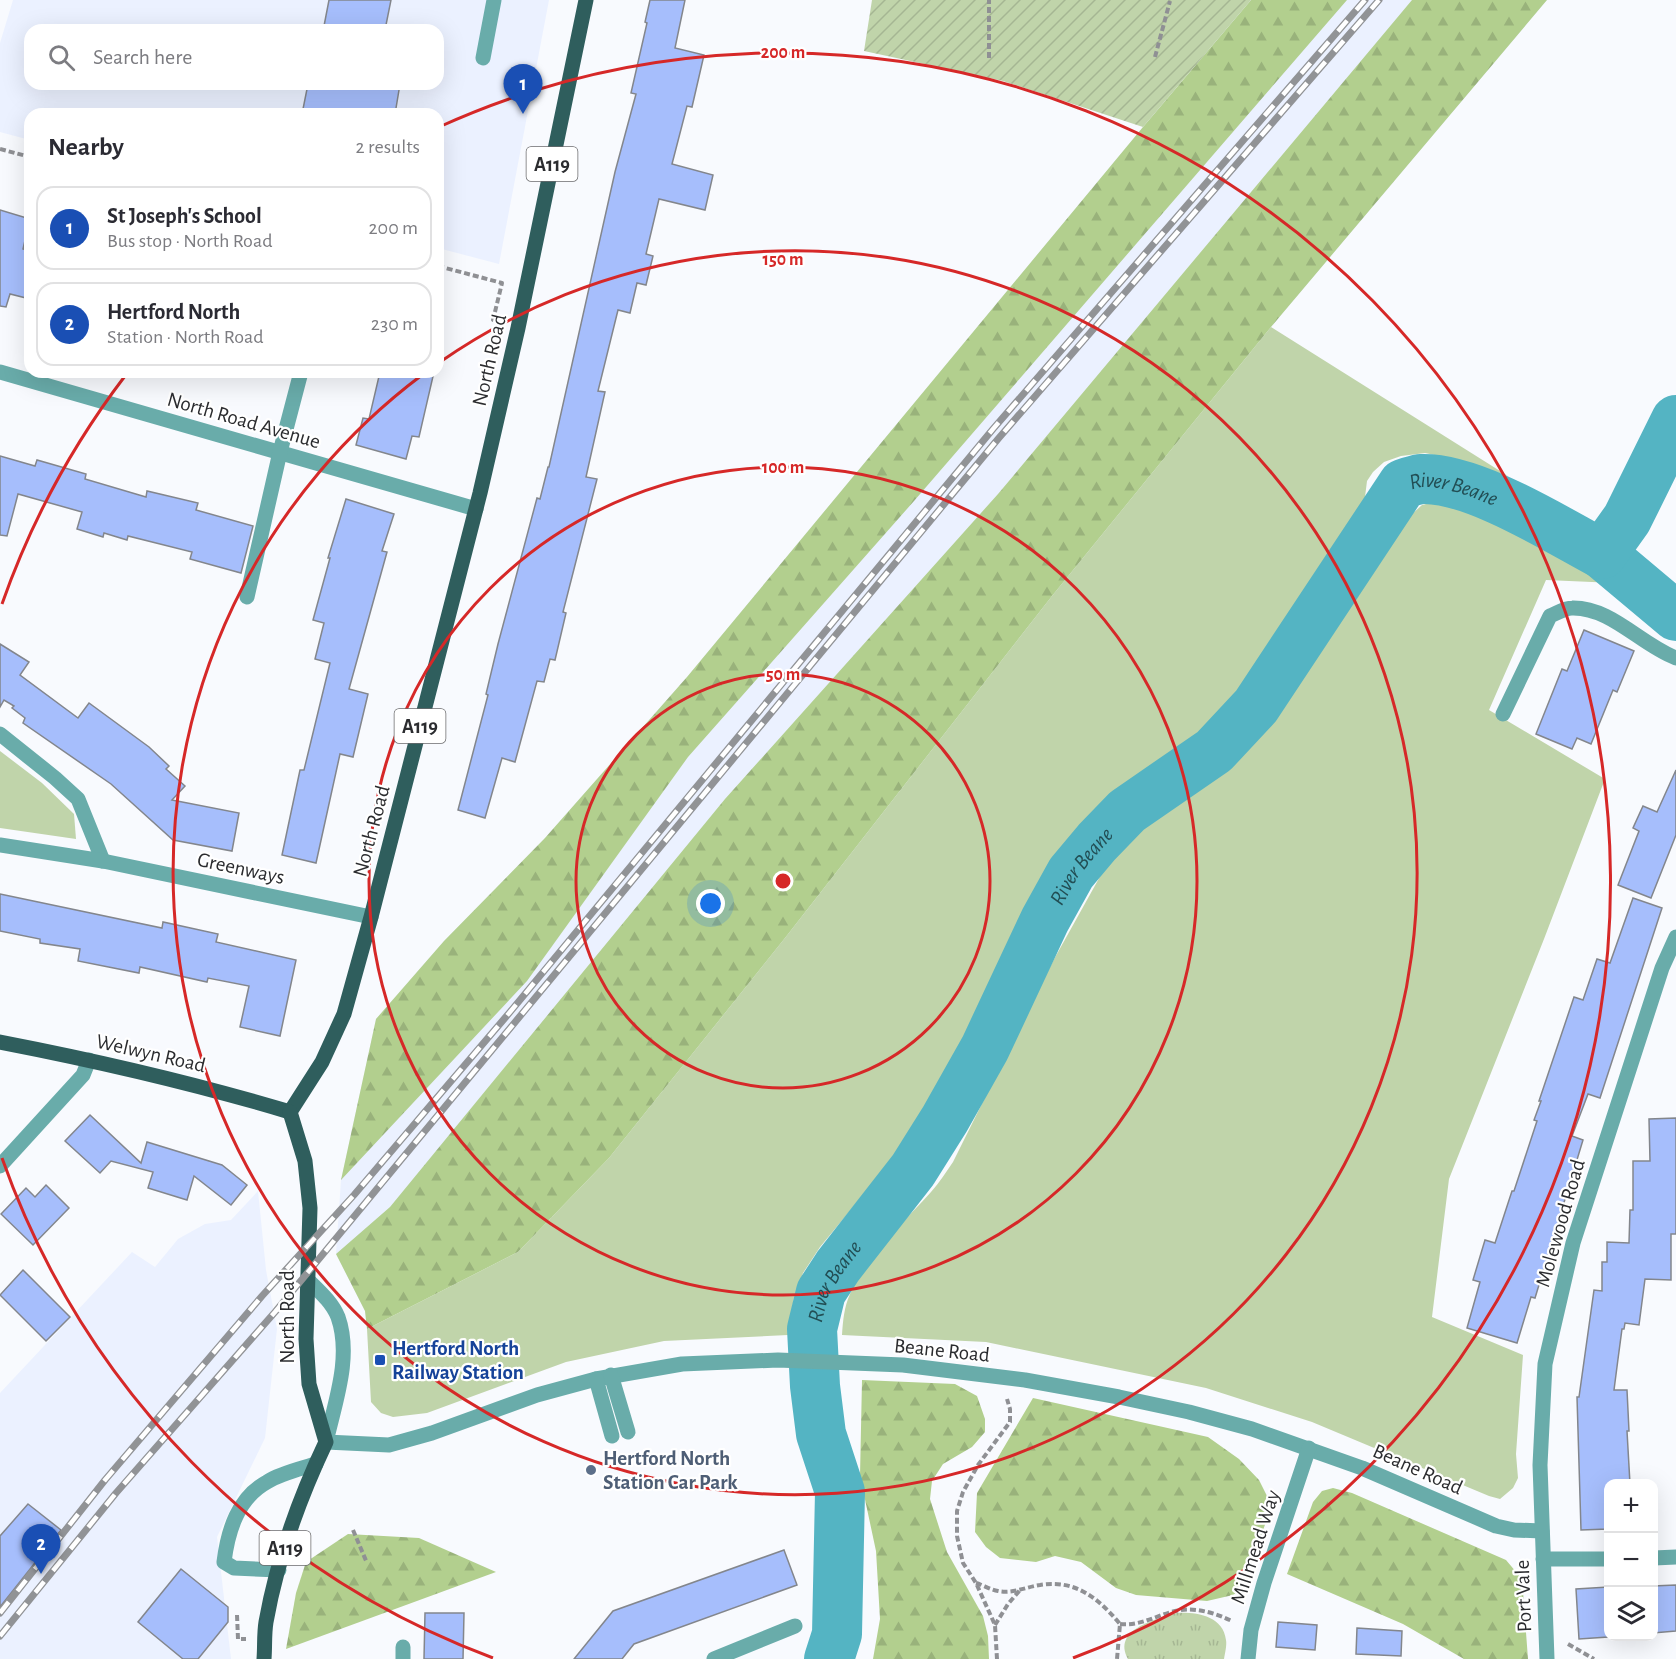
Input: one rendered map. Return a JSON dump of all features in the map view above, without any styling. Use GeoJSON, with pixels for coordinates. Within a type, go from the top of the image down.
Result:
{"type":"FeatureCollection","features":[{"type":"Feature","properties":{"kind":"main road","name":"North Road"},"geometry":{"type":"LineString","coordinates":[[326,1442],[309,1384],[306,1339],[309,1196],[305,1161],[290,1112],[322,1062],[344,1014],[371,917],[476,509],[518,328],[586,0]]}},
{"type":"Feature","properties":{"kind":"main road","name":"Welwyn Road"},"geometry":{"type":"LineString","coordinates":[[0,1042],[89,1060],[227,1093],[290,1112]]}},
{"type":"Feature","properties":{"kind":"main road","name":"A119"},"geometry":{"type":"LineString","coordinates":[[264,1659],[266,1623],[279,1570],[298,1508],[326,1442]]}},
{"type":"Feature","properties":{"kind":"street"},"geometry":{"type":"LineString","coordinates":[[483,58],[494,0]]}},
{"type":"Feature","properties":{"kind":"street","name":"North Road Avenue"},"geometry":{"type":"LineString","coordinates":[[0,372],[476,509]]}},
{"type":"Feature","properties":{"kind":"street"},"geometry":{"type":"LineString","coordinates":[[247,597],[280,452],[300,378]]}},
{"type":"Feature","properties":{"kind":"street"},"geometry":{"type":"LineString","coordinates":[[1503,714],[1551,616],[1560,611],[1571,608],[1586,610],[1609,618],[1644,642],[1676,658]]}},
{"type":"Feature","properties":{"kind":"street"},"geometry":{"type":"LineString","coordinates":[[0,734],[78,799],[103,861]]}},
{"type":"Feature","properties":{"kind":"street","name":"Greenways"},"geometry":{"type":"LineString","coordinates":[[0,845],[103,861],[371,917]]}},
{"type":"Feature","properties":{"kind":"street","name":"Molewood Road"},"geometry":{"type":"LineString","coordinates":[[1542,1531],[1540,1465],[1545,1364],[1588,1195],[1662,968],[1676,937]]}},
{"type":"Feature","properties":{"kind":"street"},"geometry":{"type":"LineString","coordinates":[[0,1166],[83,1075],[89,1060]]}},
{"type":"Feature","properties":{"kind":"street"},"geometry":{"type":"LineString","coordinates":[[308,1280],[325,1297],[338,1316],[344,1352],[342,1374],[326,1442]]}},
{"type":"Feature","properties":{"kind":"street","name":"Beane Road"},"geometry":{"type":"LineString","coordinates":[[326,1442],[389,1445],[432,1433],[537,1395],[603,1377],[682,1364],[778,1360],[875,1364],[1025,1380],[1190,1412],[1309,1448],[1362,1468],[1496,1526],[1514,1530],[1542,1531]]}},
{"type":"Feature","properties":{"kind":"street"},"geometry":{"type":"LineString","coordinates":[[603,1377],[628,1432]]}},
{"type":"Feature","properties":{"kind":"street"},"geometry":{"type":"LineString","coordinates":[[603,1377],[612,1436]]}},
{"type":"Feature","properties":{"kind":"street","name":"Millmead Way"},"geometry":{"type":"LineString","coordinates":[[1248,1659],[1251,1630],[1264,1583],[1309,1448]]}},
{"type":"Feature","properties":{"kind":"street"},"geometry":{"type":"LineString","coordinates":[[279,1570],[234,1568],[224,1562],[240,1506],[267,1481],[316,1464]]}},
{"type":"Feature","properties":{"kind":"street","name":"Port Vale"},"geometry":{"type":"LineString","coordinates":[[1542,1531],[1547,1659]]}},
{"type":"Feature","properties":{"kind":"street"},"geometry":{"type":"LineString","coordinates":[[1658,1558],[1676,1557]]}},
{"type":"Feature","properties":{"kind":"street"},"geometry":{"type":"LineString","coordinates":[[1543,1559],[1604,1559]]}},
{"type":"Feature","properties":{"kind":"street"},"geometry":{"type":"LineString","coordinates":[[714,1659],[795,1626]]}},
{"type":"Feature","properties":{"kind":"path"},"geometry":{"type":"LineString","coordinates":[[989,0],[989,58]]}},
{"type":"Feature","properties":{"kind":"path"},"geometry":{"type":"LineString","coordinates":[[1155,57],[1170,0]]}},
{"type":"Feature","properties":{"kind":"path"},"geometry":{"type":"LineString","coordinates":[[0,149],[24,155]]}},
{"type":"Feature","properties":{"kind":"path"},"geometry":{"type":"LineString","coordinates":[[444,268],[502,283],[493,320],[518,328]]}},
{"type":"Feature","properties":{"kind":"path"},"geometry":{"type":"LineString","coordinates":[[997,1659],[995,1625],[976,1583],[963,1563],[957,1536],[957,1511],[963,1492],[978,1465],[1010,1422]]}},
{"type":"Feature","properties":{"kind":"path"},"geometry":{"type":"LineString","coordinates":[[353,1530],[367,1563]]}},
{"type":"Feature","properties":{"kind":"path"},"geometry":{"type":"LineString","coordinates":[[976,1583],[999,1592],[1021,1590],[1040,1584],[1066,1585],[1083,1590],[1104,1604],[1120,1624],[1131,1626],[1172,1612],[1191,1609],[1213,1613],[1251,1630]]}},
{"type":"Feature","properties":{"kind":"path"},"geometry":{"type":"LineString","coordinates":[[995,1625],[1008,1604],[1021,1590]]}},
{"type":"Feature","properties":{"kind":"path"},"geometry":{"type":"LineString","coordinates":[[237,1615],[238,1639],[253,1640]]}},
{"type":"Feature","properties":{"kind":"path"},"geometry":{"type":"LineString","coordinates":[[1117,1659],[1120,1624]]}},
{"type":"Feature","properties":{"kind":"shaded area"},"geometry":{"type":"Polygon","coordinates":[[[13,0],[549,0],[499,264],[444,250],[444,108],[24,108],[24,138],[0,132],[0,43],[13,0]]]}},
{"type":"Feature","properties":{"kind":"shaded area"},"geometry":{"type":"Polygon","coordinates":[[[1251,0],[1547,0],[1271,327],[1052,596],[785,938],[609,1158],[367,1329],[365,1311],[336,1254],[341,1180],[376,1019],[444,941],[545,838],[687,677],[1251,0]]]}},
{"type":"Feature","properties":{"kind":"shaded area"},"geometry":{"type":"Polygon","coordinates":[[[258,1191],[266,1270],[277,1329],[265,1438],[217,1537],[231,1659],[0,1659],[0,1393],[132,1252],[155,1267],[178,1239],[205,1224],[231,1220],[258,1191]]]}},
{"type":"Feature","properties":{"kind":"green space"},"geometry":{"type":"Polygon","coordinates":[[[872,0],[1251,0],[1143,127],[1003,81],[864,51],[872,0]]]}},
{"type":"Feature","properties":{"kind":"green space"},"geometry":{"type":"Polygon","coordinates":[[[1251,0],[1347,0],[914,501],[688,757],[527,981],[341,1180],[376,1019],[444,941],[545,838],[687,677],[1251,0]]]}},
{"type":"Feature","properties":{"kind":"green space"},"geometry":{"type":"Polygon","coordinates":[[[1412,0],[1547,0],[1271,327],[1052,596],[785,938],[609,1158],[518,1252],[367,1329],[365,1311],[336,1254],[390,1207],[725,799],[998,494],[1412,0]]]}},
{"type":"Feature","properties":{"kind":"green space"},"geometry":{"type":"Polygon","coordinates":[[[1271,327],[1508,476],[1454,459],[1425,453],[1401,456],[1384,462],[1373,472],[1367,481],[1365,497],[1352,533],[1288,639],[1236,706],[1210,732],[1114,799],[1079,835],[1054,870],[990,997],[973,1042],[895,1156],[820,1247],[803,1273],[794,1297],[788,1335],[664,1341],[566,1362],[427,1413],[393,1417],[381,1413],[371,1402],[367,1329],[518,1252],[609,1158],[785,938],[1052,596],[1271,327]]]}},
{"type":"Feature","properties":{"kind":"green space"},"geometry":{"type":"Polygon","coordinates":[[[1438,501],[1465,508],[1565,547],[1615,583],[1546,580],[1489,710],[1605,779],[1449,1179],[1432,1317],[1523,1355],[1516,1454],[1518,1478],[1513,1488],[1500,1499],[1489,1496],[1312,1422],[1206,1388],[986,1342],[842,1335],[846,1304],[857,1279],[897,1228],[934,1189],[953,1162],[1053,961],[1112,855],[1134,822],[1154,805],[1217,766],[1242,746],[1315,660],[1411,515],[1422,505],[1438,501]]]}},
{"type":"Feature","properties":{"kind":"green space"},"geometry":{"type":"Polygon","coordinates":[[[0,751],[42,783],[74,814],[76,839],[0,828],[0,751]]]}},
{"type":"Feature","properties":{"kind":"green space"},"geometry":{"type":"Polygon","coordinates":[[[862,1380],[955,1384],[977,1396],[985,1419],[985,1432],[972,1447],[943,1464],[932,1481],[930,1499],[947,1552],[983,1616],[988,1636],[989,1659],[873,1659],[880,1619],[876,1551],[860,1476],[862,1380]]]}},
{"type":"Feature","properties":{"kind":"green space"},"geometry":{"type":"Polygon","coordinates":[[[1033,1398],[1208,1437],[1239,1459],[1259,1480],[1268,1498],[1268,1516],[1243,1588],[1233,1595],[1207,1601],[1136,1595],[1116,1588],[1081,1562],[1055,1556],[1036,1562],[1000,1558],[986,1547],[975,1532],[977,1493],[1033,1398]]]}},
{"type":"Feature","properties":{"kind":"green space"},"geometry":{"type":"Polygon","coordinates":[[[1333,1488],[1352,1493],[1506,1560],[1522,1579],[1528,1659],[1464,1659],[1403,1624],[1287,1574],[1313,1502],[1322,1491],[1333,1488]]]}},
{"type":"Feature","properties":{"kind":"green space"},"geometry":{"type":"Polygon","coordinates":[[[348,1534],[419,1538],[496,1572],[286,1649],[296,1593],[306,1562],[348,1534]]]}},
{"type":"Feature","properties":{"kind":"green space"},"geometry":{"type":"Polygon","coordinates":[[[1176,1613],[1191,1613],[1207,1617],[1220,1625],[1226,1640],[1224,1659],[1128,1659],[1125,1649],[1126,1640],[1131,1633],[1147,1623],[1176,1613]]]}},
{"type":"Feature","properties":{"kind":"building"},"geometry":{"type":"Polygon","coordinates":[[[329,0],[391,0],[386,24],[324,24],[329,0]]]}},
{"type":"Feature","properties":{"kind":"building"},"geometry":{"type":"Polygon","coordinates":[[[650,0],[685,0],[675,48],[704,55],[692,107],[687,106],[672,164],[713,175],[705,210],[659,199],[646,254],[653,256],[646,285],[637,283],[630,313],[618,310],[598,391],[605,392],[586,477],[597,479],[563,612],[566,613],[555,660],[550,659],[544,682],[537,681],[515,762],[502,758],[485,818],[458,810],[488,695],[486,694],[498,644],[537,498],[540,499],[549,467],[615,172],[636,94],[631,93],[650,0]]]}},
{"type":"Feature","properties":{"kind":"building"},"geometry":{"type":"Polygon","coordinates":[[[307,90],[399,90],[396,108],[303,108],[307,90]]]}},
{"type":"Feature","properties":{"kind":"building"},"geometry":{"type":"Polygon","coordinates":[[[0,210],[24,217],[24,298],[10,294],[6,307],[0,306],[0,210]]]}},
{"type":"Feature","properties":{"kind":"building"},"geometry":{"type":"Polygon","coordinates":[[[379,378],[433,378],[419,437],[412,436],[406,459],[356,445],[363,418],[369,419],[379,378]]]}},
{"type":"Feature","properties":{"kind":"building"},"geometry":{"type":"Polygon","coordinates":[[[0,456],[35,466],[37,460],[86,474],[85,479],[146,497],[147,491],[198,503],[196,510],[253,526],[241,573],[190,559],[192,552],[128,536],[127,540],[104,533],[103,537],[77,529],[82,512],[18,494],[7,536],[0,535],[0,456]]]}},
{"type":"Feature","properties":{"kind":"building"},"geometry":{"type":"Polygon","coordinates":[[[346,499],[394,514],[382,551],[387,552],[349,689],[368,694],[353,757],[340,754],[316,863],[282,855],[300,770],[304,770],[330,663],[315,659],[324,623],[313,620],[330,558],[328,558],[346,499]]]}},
{"type":"Feature","properties":{"kind":"building"},"geometry":{"type":"Polygon","coordinates":[[[1584,630],[1634,651],[1617,692],[1613,690],[1591,744],[1577,738],[1572,749],[1536,734],[1562,669],[1567,671],[1584,630]]]}},
{"type":"Feature","properties":{"kind":"building"},"geometry":{"type":"Polygon","coordinates":[[[0,644],[29,662],[20,675],[78,718],[89,703],[149,747],[169,766],[166,769],[185,786],[172,800],[239,813],[232,851],[173,840],[111,784],[23,723],[25,718],[12,708],[14,706],[4,700],[0,707],[0,644]]]}},
{"type":"Feature","properties":{"kind":"building"},"geometry":{"type":"Polygon","coordinates":[[[1676,770],[1676,835],[1651,898],[1618,885],[1639,831],[1633,828],[1643,806],[1657,812],[1676,770]]]}},
{"type":"Feature","properties":{"kind":"building"},"geometry":{"type":"Polygon","coordinates":[[[0,894],[162,928],[163,922],[218,934],[216,942],[296,960],[280,1036],[240,1027],[249,986],[208,978],[207,982],[140,967],[139,973],[78,961],[80,949],[40,943],[40,939],[0,931],[0,894]]]}},
{"type":"Feature","properties":{"kind":"building"},"geometry":{"type":"Polygon","coordinates":[[[1633,898],[1662,908],[1600,1098],[1588,1094],[1572,1136],[1583,1140],[1535,1298],[1531,1297],[1517,1343],[1467,1328],[1480,1282],[1473,1280],[1485,1240],[1495,1243],[1537,1121],[1534,1120],[1541,1101],[1539,1101],[1574,997],[1583,1000],[1597,959],[1610,963],[1633,898]]]}},
{"type":"Feature","properties":{"kind":"building"},"geometry":{"type":"Polygon","coordinates":[[[90,1115],[141,1163],[147,1142],[222,1165],[247,1185],[231,1205],[194,1176],[187,1200],[148,1188],[153,1172],[111,1161],[100,1173],[65,1141],[90,1115]]]}},
{"type":"Feature","properties":{"kind":"building"},"geometry":{"type":"Polygon","coordinates":[[[1676,1118],[1676,1234],[1671,1234],[1671,1280],[1645,1279],[1639,1325],[1625,1323],[1622,1329],[1614,1390],[1627,1390],[1630,1479],[1604,1479],[1604,1529],[1581,1530],[1577,1397],[1579,1397],[1594,1290],[1602,1291],[1602,1262],[1607,1262],[1607,1242],[1629,1243],[1630,1210],[1633,1210],[1633,1161],[1650,1161],[1649,1119],[1676,1118]]]}},
{"type":"Feature","properties":{"kind":"building"},"geometry":{"type":"Polygon","coordinates":[[[46,1185],[69,1208],[33,1245],[1,1214],[26,1188],[35,1197],[46,1185]]]}},
{"type":"Feature","properties":{"kind":"building"},"geometry":{"type":"Polygon","coordinates":[[[23,1270],[70,1317],[46,1341],[0,1295],[23,1270]]]}},
{"type":"Feature","properties":{"kind":"building"},"geometry":{"type":"Polygon","coordinates":[[[28,1504],[61,1530],[0,1607],[0,1536],[28,1504]]]}},
{"type":"Feature","properties":{"kind":"building"},"geometry":{"type":"Polygon","coordinates":[[[784,1550],[797,1585],[634,1644],[622,1659],[574,1659],[613,1611],[784,1550]]]}},
{"type":"Feature","properties":{"kind":"building"},"geometry":{"type":"Polygon","coordinates":[[[181,1569],[228,1607],[228,1622],[198,1659],[183,1659],[138,1622],[181,1569]]]}},
{"type":"Feature","properties":{"kind":"building"},"geometry":{"type":"Polygon","coordinates":[[[1676,1585],[1676,1631],[1658,1633],[1658,1586],[1676,1585]]]}},
{"type":"Feature","properties":{"kind":"building"},"geometry":{"type":"Polygon","coordinates":[[[1604,1587],[1604,1637],[1579,1639],[1576,1589],[1604,1587]]]}},
{"type":"Feature","properties":{"kind":"building"},"geometry":{"type":"Polygon","coordinates":[[[425,1613],[464,1613],[463,1659],[424,1659],[425,1613]]]}},
{"type":"Feature","properties":{"kind":"building"},"geometry":{"type":"Polygon","coordinates":[[[1278,1622],[1317,1625],[1315,1650],[1276,1647],[1278,1622]]]}},
{"type":"Feature","properties":{"kind":"building"},"geometry":{"type":"Polygon","coordinates":[[[1357,1628],[1402,1631],[1401,1656],[1356,1654],[1357,1628]]]}},
{"type":"Feature","properties":{"kind":"waterway","name":"River Beane"},"geometry":{"type":"LineString","coordinates":[[829,1659],[837,1634],[840,1492],[821,1434],[815,1386],[812,1329],[821,1292],[838,1266],[913,1170],[945,1119],[985,1048],[1045,920],[1071,873],[1127,811],[1214,751],[1256,706],[1403,484],[1421,479],[1465,486],[1513,506],[1602,554],[1627,519],[1676,420]]}},
{"type":"Feature","properties":{"kind":"waterway"},"geometry":{"type":"LineString","coordinates":[[1602,554],[1676,616]]}},
{"type":"Feature","properties":{"kind":"railway"},"geometry":{"type":"LineString","coordinates":[[0,1613],[105,1480],[510,1012],[993,429],[1365,0]]}},
{"type":"Feature","properties":{"kind":"railway"},"geometry":{"type":"LineString","coordinates":[[0,1636],[116,1493],[275,1312],[998,439],[1379,0]]}},
{"type":"Feature","properties":{"kind":"place","name":"St Joseph's School"},"geometry":{"type":"Point","coordinates":[523,114]}},
{"type":"Feature","properties":{"kind":"place","name":"Hertford North Railway Station"},"geometry":{"type":"Point","coordinates":[380,1360]}},
{"type":"Feature","properties":{"kind":"place","name":"Hertford North Station Car Park"},"geometry":{"type":"Point","coordinates":[591,1470]}},
{"type":"Feature","properties":{"kind":"place","name":"Hertford North"},"geometry":{"type":"Point","coordinates":[41,1574]}}]}
